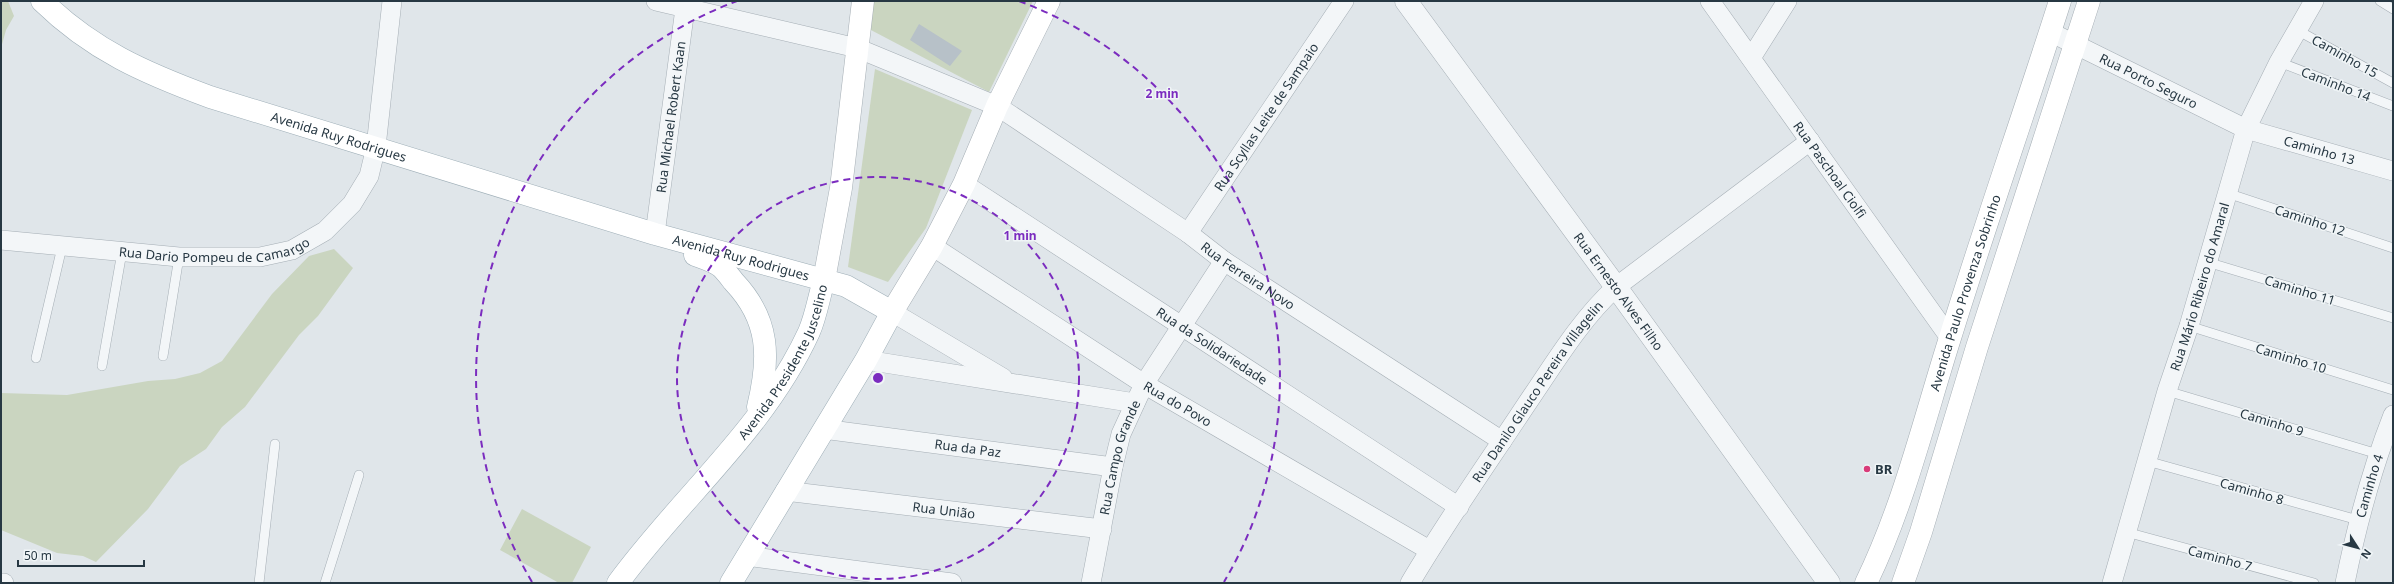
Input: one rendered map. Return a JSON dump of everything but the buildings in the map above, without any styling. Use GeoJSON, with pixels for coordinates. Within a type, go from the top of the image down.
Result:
{"type":"FeatureCollection","features":[{"type":"Feature","properties":{"kind":"main road","name":"Avenida Ruy Rodrigues"},"geometry":{"type":"LineString","coordinates":[[42,1],[57,16],[125,63],[210,97],[655,234],[846,286],[892,312]]}},
{"type":"Feature","properties":{"kind":"main road","name":"Avenida Presidente Juscelino"},"geometry":{"type":"LineString","coordinates":[[618,583],[666,522],[754,424],[790,368],[809,331],[824,280],[841,188],[863,1]]}},
{"type":"Feature","properties":{"kind":"main road"},"geometry":{"type":"LineString","coordinates":[[731,583],[785,491],[866,360],[892,312],[932,246],[964,184],[997,106],[1048,1]]}},
{"type":"Feature","properties":{"kind":"main road","name":"Avenida Paulo Provenza Sobrinho"},"geometry":{"type":"LineString","coordinates":[[1866,583],[1882,551],[1899,507],[1950,338],[2060,1]]}},
{"type":"Feature","properties":{"kind":"main road"},"geometry":{"type":"LineString","coordinates":[[1903,583],[1921,532],[1977,347],[2077,44],[2089,1]]}},
{"type":"Feature","properties":{"kind":"main road","name":"Avenida Ruy Rodrigues"},"geometry":{"type":"LineString","coordinates":[[655,234],[720,267],[748,296],[764,333],[766,352],[765,380],[754,424]]}},
{"type":"Feature","properties":{"kind":"street","name":"Rua Dario Pompeu de Camargo"},"geometry":{"type":"LineString","coordinates":[[1,240],[179,257],[260,257],[292,250],[325,231],[352,204],[369,176],[376,147],[392,1]]}},
{"type":"Feature","properties":{"kind":"street"},"geometry":{"type":"LineString","coordinates":[[656,1],[685,4],[857,48],[997,106]]}},
{"type":"Feature","properties":{"kind":"street","name":"Rua Scyllas Leite de Sampaio"},"geometry":{"type":"LineString","coordinates":[[1188,234],[1344,1]]}},
{"type":"Feature","properties":{"kind":"street","name":"Rua Ernesto Alves Filho"},"geometry":{"type":"LineString","coordinates":[[1406,1],[1616,287],[1829,583]]}},
{"type":"Feature","properties":{"kind":"street","name":"Rua Paschoal Ciolfi"},"geometry":{"type":"LineString","coordinates":[[1710,1],[1950,338]]}},
{"type":"Feature","properties":{"kind":"street"},"geometry":{"type":"LineString","coordinates":[[1751,58],[1787,1]]}},
{"type":"Feature","properties":{"kind":"street","name":"Rua Mário Ribeiro do Amaral"},"geometry":{"type":"LineString","coordinates":[[2112,583],[2167,390],[2189,326],[2246,129],[2279,62],[2314,1]]}},
{"type":"Feature","properties":{"kind":"street","name":"Rua Michael Robert Kaan"},"geometry":{"type":"LineString","coordinates":[[655,234],[685,4]]}},
{"type":"Feature","properties":{"kind":"street","name":"Rua Porto Seguro"},"geometry":{"type":"LineString","coordinates":[[2050,32],[2077,44],[2246,129]]}},
{"type":"Feature","properties":{"kind":"street","name":"Rua Ferreira Novo"},"geometry":{"type":"LineString","coordinates":[[997,106],[1188,234],[1224,261],[1502,441]]}},
{"type":"Feature","properties":{"kind":"street","name":"Caminho 13"},"geometry":{"type":"LineString","coordinates":[[2246,129],[2393,171]]}},
{"type":"Feature","properties":{"kind":"street","name":"Rua Danilo Glauco Pereira Villagelin"},"geometry":{"type":"LineString","coordinates":[[1410,583],[1429,550],[1460,507],[1502,441],[1569,342],[1600,302],[1616,287],[1810,141]]}},
{"type":"Feature","properties":{"kind":"street","name":"Rua da Solidariedade"},"geometry":{"type":"LineString","coordinates":[[964,184],[1460,507]]}},
{"type":"Feature","properties":{"kind":"street","name":"Rua do Povo"},"geometry":{"type":"LineString","coordinates":[[932,246],[1144,384],[1429,550]]}},
{"type":"Feature","properties":{"kind":"street","name":"Rua Campo Grande"},"geometry":{"type":"LineString","coordinates":[[1091,583],[1113,467],[1121,434],[1144,384],[1224,261]]}},
{"type":"Feature","properties":{"kind":"street"},"geometry":{"type":"LineString","coordinates":[[892,312],[1011,382]]}},
{"type":"Feature","properties":{"kind":"street","name":"Rua do Povo"},"geometry":{"type":"LineString","coordinates":[[866,360],[1011,382],[1134,403]]}},
{"type":"Feature","properties":{"kind":"street","name":"Caminho 4"},"geometry":{"type":"LineString","coordinates":[[2345,583],[2358,520],[2378,454],[2393,415]]}},
{"type":"Feature","properties":{"kind":"street","name":"Rua da Paz"},"geometry":{"type":"LineString","coordinates":[[823,429],[1113,467]]}},
{"type":"Feature","properties":{"kind":"street","name":"Rua União"},"geometry":{"type":"LineString","coordinates":[[785,491],[1102,529]]}},
{"type":"Feature","properties":{"kind":"street"},"geometry":{"type":"LineString","coordinates":[[746,556],[952,583]]}},
{"type":"Feature","properties":{"kind":"lane"},"geometry":{"type":"LineString","coordinates":[[2380,1],[2393,9]]}},
{"type":"Feature","properties":{"kind":"lane","name":"Caminho 15"},"geometry":{"type":"LineString","coordinates":[[2297,30],[2393,83]]}},
{"type":"Feature","properties":{"kind":"lane","name":"Caminho 14"},"geometry":{"type":"LineString","coordinates":[[2279,62],[2393,106]]}},
{"type":"Feature","properties":{"kind":"lane","name":"Caminho 12"},"geometry":{"type":"LineString","coordinates":[[2227,193],[2393,248]]}},
{"type":"Feature","properties":{"kind":"lane"},"geometry":{"type":"LineString","coordinates":[[36,358],[62,247]]}},
{"type":"Feature","properties":{"kind":"lane"},"geometry":{"type":"LineString","coordinates":[[102,366],[122,252]]}},
{"type":"Feature","properties":{"kind":"lane"},"geometry":{"type":"LineString","coordinates":[[163,356],[179,257]]}},
{"type":"Feature","properties":{"kind":"lane","name":"Caminho 11"},"geometry":{"type":"LineString","coordinates":[[2207,262],[2393,318]]}},
{"type":"Feature","properties":{"kind":"lane","name":"Caminho 10"},"geometry":{"type":"LineString","coordinates":[[2189,326],[2393,390]]}},
{"type":"Feature","properties":{"kind":"lane","name":"Caminho 9"},"geometry":{"type":"LineString","coordinates":[[2167,390],[2378,454]]}},
{"type":"Feature","properties":{"kind":"lane"},"geometry":{"type":"LineString","coordinates":[[259,583],[275,444]]}},
{"type":"Feature","properties":{"kind":"lane","name":"Caminho 8"},"geometry":{"type":"LineString","coordinates":[[2147,461],[2358,520]]}},
{"type":"Feature","properties":{"kind":"lane"},"geometry":{"type":"LineString","coordinates":[[325,583],[359,475]]}},
{"type":"Feature","properties":{"kind":"lane","name":"Caminho 7"},"geometry":{"type":"LineString","coordinates":[[2126,532],[2314,583]]}},
{"type":"Feature","properties":{"kind":"green space"},"geometry":{"type":"Polygon","coordinates":[[[1,1],[8,1],[14,16],[6,30],[1,48],[1,1]]]}},
{"type":"Feature","properties":{"kind":"green space"},"geometry":{"type":"Polygon","coordinates":[[[874,1],[1033,1],[989,92],[869,29],[874,1]]]}},
{"type":"Feature","properties":{"kind":"green space"},"geometry":{"type":"Polygon","coordinates":[[[875,69],[972,110],[926,228],[888,282],[848,267],[875,69]]]}},
{"type":"Feature","properties":{"kind":"green space"},"geometry":{"type":"Polygon","coordinates":[[[334,249],[353,268],[318,316],[299,335],[245,407],[222,427],[206,449],[180,466],[148,509],[96,562],[83,556],[57,553],[1,530],[1,393],[67,395],[148,381],[175,379],[200,373],[222,361],[272,294],[309,256],[334,249]]]}},
{"type":"Feature","properties":{"kind":"green space"},"geometry":{"type":"Polygon","coordinates":[[[522,509],[591,547],[572,583],[559,583],[500,550],[522,509]]]}},
{"type":"Feature","properties":{"kind":"place","name":"BR"},"geometry":{"type":"Point","coordinates":[1867,469]}}]}
